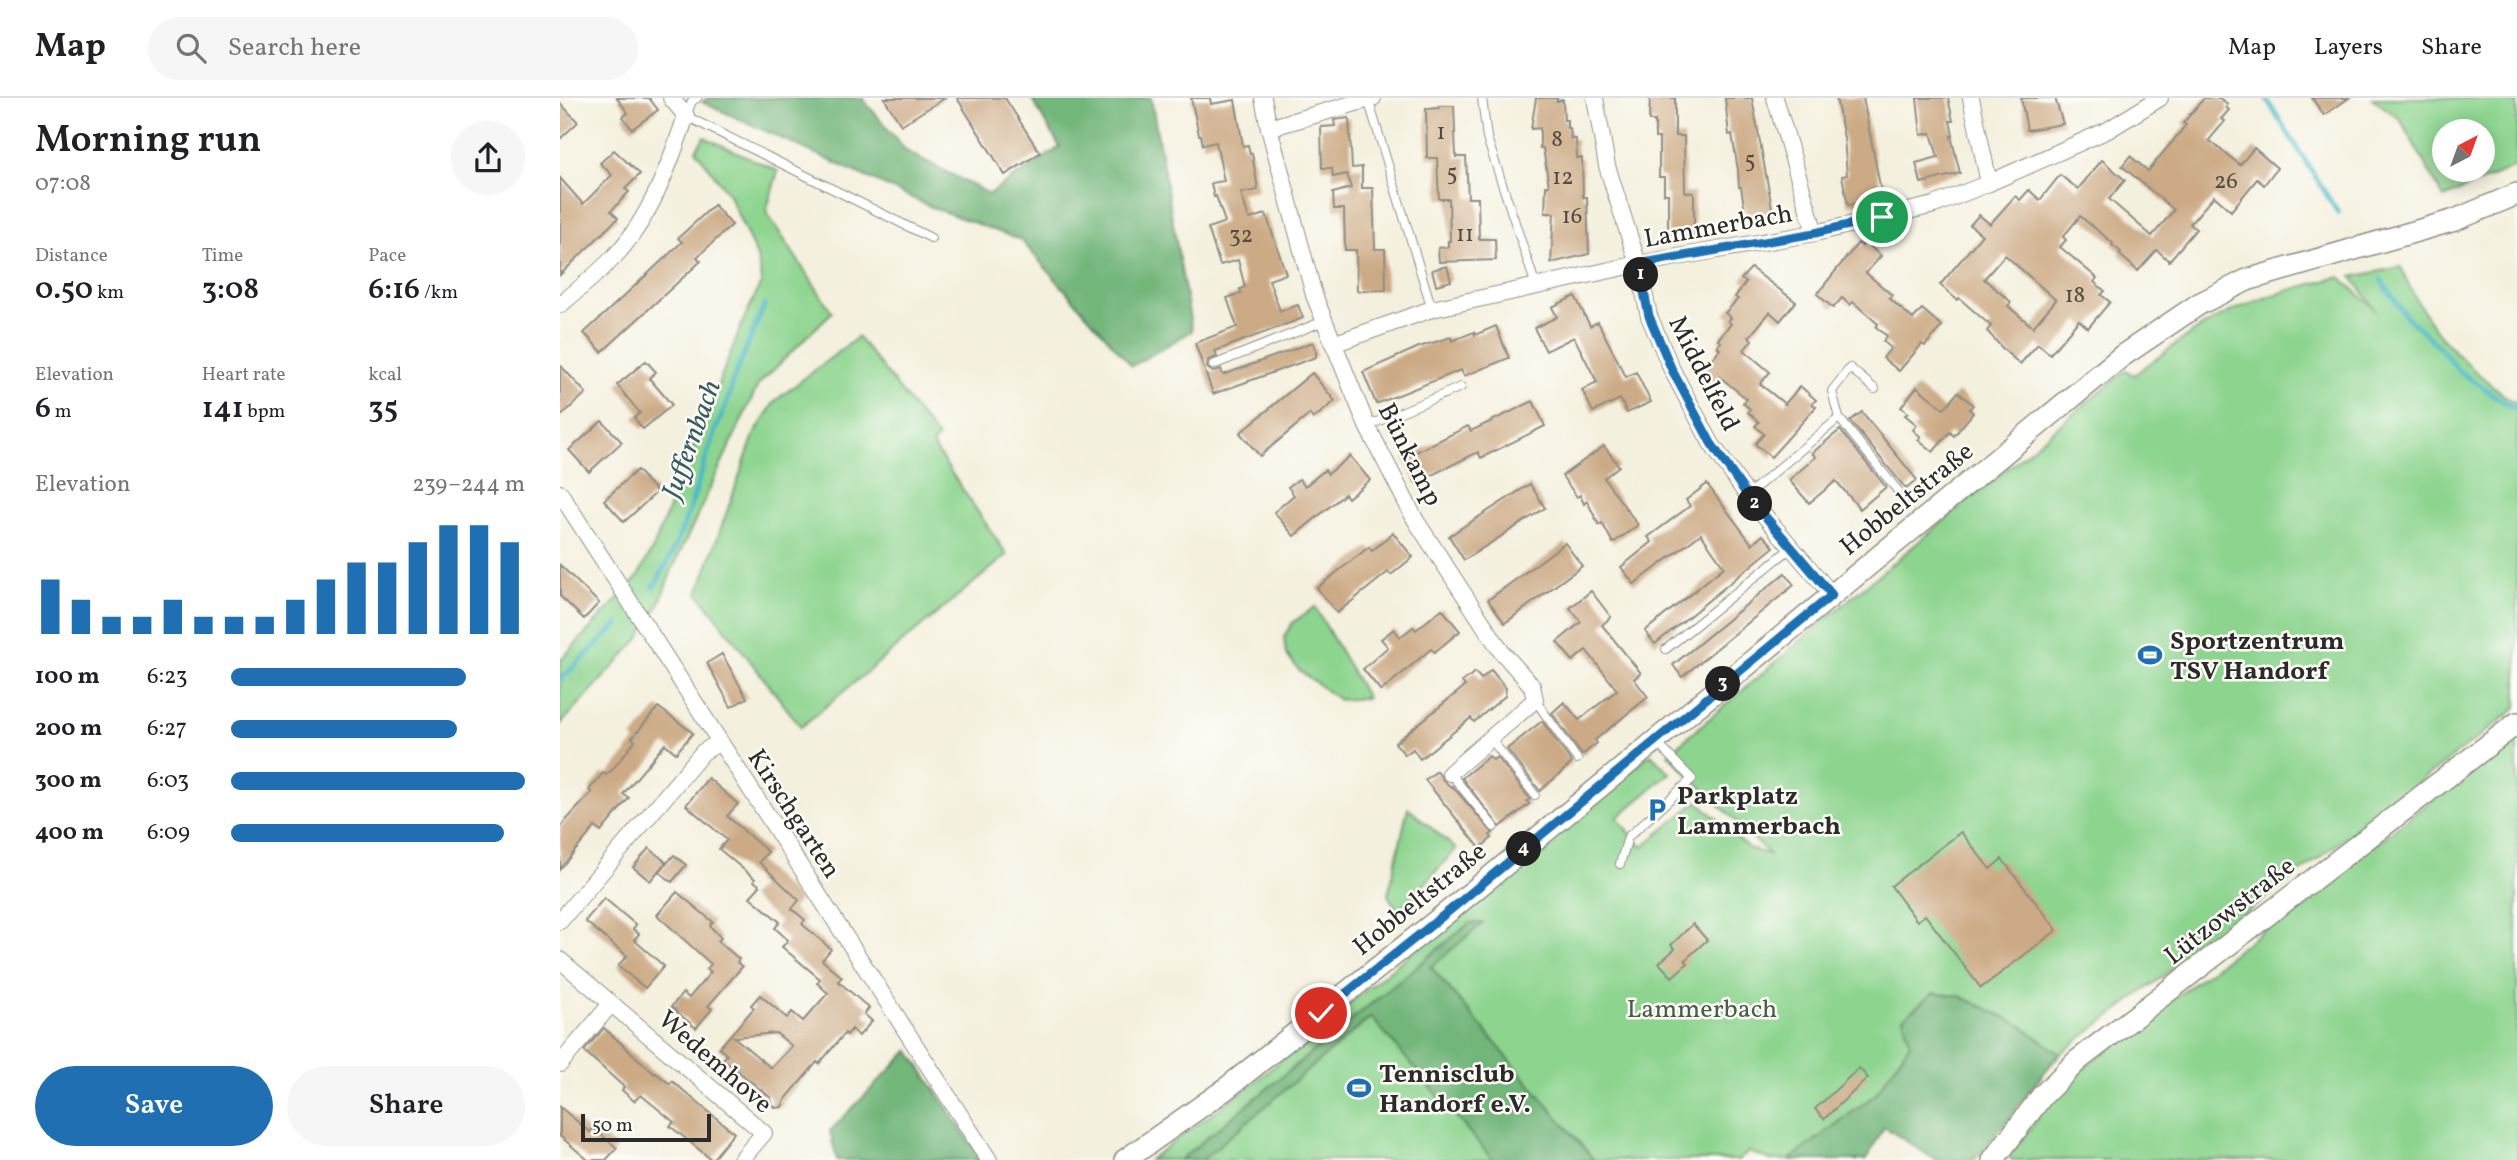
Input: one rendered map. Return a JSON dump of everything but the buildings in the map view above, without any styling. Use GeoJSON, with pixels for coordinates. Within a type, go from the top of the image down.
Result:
{"type":"FeatureCollection","features":[{"type":"Feature","properties":{"kind":"street"},"geometry":{"type":"LineString","coordinates":[[560,305],[614,257],[636,230],[655,194],[686,116],[671,98]]}},
{"type":"Feature","properties":{"kind":"street","name":"Bünkamp"},"geometry":{"type":"LineString","coordinates":[[1263,98],[1314,295],[1367,426],[1416,521],[1501,651],[1532,686],[1535,700]]}},
{"type":"Feature","properties":{"kind":"street","name":"Middelfeld"},"geometry":{"type":"LineString","coordinates":[[1595,98],[1607,166],[1638,264],[1649,316],[1672,370],[1711,443],[1747,495],[1832,595]]}},
{"type":"Feature","properties":{"kind":"street"},"geometry":{"type":"LineString","coordinates":[[1774,98],[1815,233]]}},
{"type":"Feature","properties":{"kind":"street"},"geometry":{"type":"LineString","coordinates":[[1971,98],[1989,183]]}},
{"type":"Feature","properties":{"kind":"street","name":"Lammerbach"},"geometry":{"type":"LineString","coordinates":[[1333,344],[1432,309],[1638,264],[1815,233],[1934,205],[2108,130],[2160,98]]}},
{"type":"Feature","properties":{"kind":"street"},"geometry":{"type":"LineString","coordinates":[[1269,128],[1371,99]]}},
{"type":"Feature","properties":{"kind":"street","name":"Hobbeltstraße"},"geometry":{"type":"LineString","coordinates":[[1125,1160],[1223,1091],[1449,911],[2122,356],[2199,304],[2248,280],[2455,220],[2517,194]]}},
{"type":"Feature","properties":{"kind":"street","name":"Kirschgarten"},"geometry":{"type":"LineString","coordinates":[[560,493],[566,516],[720,742],[989,1160]]}},
{"type":"Feature","properties":{"kind":"street"},"geometry":{"type":"LineString","coordinates":[[1450,773],[1535,700]]}},
{"type":"Feature","properties":{"kind":"street","name":"Lützowstraße"},"geometry":{"type":"LineString","coordinates":[[1993,1160],[2042,1096],[2077,1061],[2517,723]]}},
{"type":"Feature","properties":{"kind":"street"},"geometry":{"type":"LineString","coordinates":[[560,921],[703,752],[720,742]]}},
{"type":"Feature","properties":{"kind":"street","name":"Wedemhove"},"geometry":{"type":"LineString","coordinates":[[560,960],[764,1133],[741,1160]]}},
{"type":"Feature","properties":{"kind":"street"},"geometry":{"type":"LineString","coordinates":[[560,1064],[611,1004]]}},
{"type":"Feature","properties":{"kind":"lane"},"geometry":{"type":"LineString","coordinates":[[697,98],[692,101],[686,116],[931,238]]}},
{"type":"Feature","properties":{"kind":"lane"},"geometry":{"type":"LineString","coordinates":[[1482,98],[1487,138],[1536,287]]}},
{"type":"Feature","properties":{"kind":"lane"},"geometry":{"type":"LineString","coordinates":[[1371,99],[1432,309]]}},
{"type":"Feature","properties":{"kind":"lane"},"geometry":{"type":"LineString","coordinates":[[1213,365],[1324,321]]}},
{"type":"Feature","properties":{"kind":"lane"},"geometry":{"type":"LineString","coordinates":[[1875,389],[1850,369],[1832,391],[1839,418],[1898,491]]}},
{"type":"Feature","properties":{"kind":"lane"},"geometry":{"type":"LineString","coordinates":[[1367,426],[1461,387]]}},
{"type":"Feature","properties":{"kind":"lane"},"geometry":{"type":"LineString","coordinates":[[1747,495],[1839,418]]}},
{"type":"Feature","properties":{"kind":"lane"},"geometry":{"type":"LineString","coordinates":[[1666,649],[1791,548]]}},
{"type":"Feature","properties":{"kind":"lane"},"geometry":{"type":"LineString","coordinates":[[1535,700],[1577,759]]}},
{"type":"Feature","properties":{"kind":"lane"},"geometry":{"type":"LineString","coordinates":[[1490,738],[1535,795]]}},
{"type":"Feature","properties":{"kind":"lane"},"geometry":{"type":"LineString","coordinates":[[1620,864],[1628,837],[1692,779],[1654,740]]}},
{"type":"Feature","properties":{"kind":"lane"},"geometry":{"type":"LineString","coordinates":[[1450,773],[1494,827]]}},
{"type":"Feature","properties":{"kind":"green space"},"geometry":{"type":"Polygon","coordinates":[[[708,98],[862,98],[906,151],[989,194],[1060,147],[1031,98],[1151,98],[1192,331],[1132,366],[1021,240],[934,208],[702,102],[708,98]]]}},
{"type":"Feature","properties":{"kind":"green space"},"geometry":{"type":"Polygon","coordinates":[[[2372,98],[2517,98],[2517,166],[2496,175],[2496,119],[2432,119],[2432,176],[2400,119],[2372,98]]]}},
{"type":"Feature","properties":{"kind":"green space"},"geometry":{"type":"Polygon","coordinates":[[[704,137],[778,171],[766,212],[832,312],[758,385],[671,572],[658,607],[637,641],[560,725],[560,661],[637,578],[654,546],[744,319],[762,281],[757,257],[729,195],[696,150],[704,137]]]}},
{"type":"Feature","properties":{"kind":"green space"},"geometry":{"type":"Polygon","coordinates":[[[2435,182],[2480,182],[2444,198],[2435,182]]]}},
{"type":"Feature","properties":{"kind":"green space","name":"Sportzentrum TSV Handorf"},"geometry":{"type":"Polygon","coordinates":[[[2401,267],[2421,308],[2445,341],[2475,371],[2517,403],[2517,708],[2060,1054],[2019,1024],[1960,996],[1933,993],[1903,1018],[1910,1043],[1875,1095],[1789,1160],[1770,1160],[1749,1152],[1739,1160],[1594,1160],[1431,967],[1470,923],[1180,1160],[1149,1160],[1250,1086],[1651,754],[1670,773],[1617,818],[1642,847],[1698,801],[1748,848],[1770,855],[1668,754],[1846,602],[2125,371],[2134,375],[2191,334],[2228,313],[2326,280],[2340,277],[2376,310],[2352,277],[2401,267]]]}},
{"type":"Feature","properties":{"kind":"green space"},"geometry":{"type":"Polygon","coordinates":[[[858,337],[938,438],[932,444],[1007,555],[801,727],[698,593],[754,435],[775,401],[858,337]]]}},
{"type":"Feature","properties":{"kind":"green space"},"geometry":{"type":"Polygon","coordinates":[[[1315,607],[1367,698],[1339,700],[1299,670],[1286,654],[1284,637],[1292,623],[1315,607]]]}},
{"type":"Feature","properties":{"kind":"green space"},"geometry":{"type":"Polygon","coordinates":[[[2517,735],[2517,1160],[2012,1160],[2009,1157],[2050,1102],[2085,1067],[2517,735]]]}},
{"type":"Feature","properties":{"kind":"green space"},"geometry":{"type":"Polygon","coordinates":[[[1408,808],[1456,849],[1412,898],[1397,910],[1388,895],[1408,808]]]}},
{"type":"Feature","properties":{"kind":"green space"},"geometry":{"type":"Polygon","coordinates":[[[1470,923],[1483,923],[1431,967],[1594,1160],[1493,1160],[1371,1017],[1202,1160],[1180,1160],[1470,923]]]}},
{"type":"Feature","properties":{"kind":"green space"},"geometry":{"type":"Polygon","coordinates":[[[1933,993],[1960,996],[2019,1024],[2060,1054],[1997,1135],[1974,1160],[1936,1160],[1884,1127],[1866,1160],[1789,1160],[1875,1095],[1910,1043],[1903,1018],[1933,993]]]}},
{"type":"Feature","properties":{"kind":"green space","name":"Tennisclub Handorf e.V."},"geometry":{"type":"Polygon","coordinates":[[[1371,1016],[1493,1160],[1202,1160],[1371,1016]]]}},
{"type":"Feature","properties":{"kind":"green space"},"geometry":{"type":"Polygon","coordinates":[[[909,1050],[982,1160],[837,1160],[830,1131],[909,1050]]]}},
{"type":"Feature","properties":{"kind":"waterway","name":"Lammerbach"},"geometry":{"type":"LineString","coordinates":[[2266,98],[2338,213]]}},
{"type":"Feature","properties":{"kind":"waterway","name":"Lammerbach"},"geometry":{"type":"LineString","coordinates":[[2381,280],[2405,315],[2441,349],[2458,370],[2517,411]]}},
{"type":"Feature","properties":{"kind":"waterway","name":"Juffernbach"},"geometry":{"type":"LineString","coordinates":[[653,587],[680,534],[732,382],[765,304]]}},
{"type":"Feature","properties":{"kind":"waterway","name":"Juffernbach"},"geometry":{"type":"LineString","coordinates":[[560,680],[618,624]]}},
{"type":"Feature","properties":{"kind":"place","name":"Sportzentrum TSV Handorf"},"geometry":{"type":"Point","coordinates":[2150,655]}},
{"type":"Feature","properties":{"kind":"place","name":"Parkplatz Lammerbach"},"geometry":{"type":"Point","coordinates":[1657,810]}},
{"type":"Feature","properties":{"kind":"place","name":"Tennisclub Handorf e.V."},"geometry":{"type":"Point","coordinates":[1359,1088]}},
{"type":"Feature","properties":{"kind":"route"},"geometry":{"type":"LineString","coordinates":[[1321,1013],[1832,595],[1747,495],[1711,443],[1672,370],[1649,316],[1638,264],[1815,233],[1882,217]]}}]}
